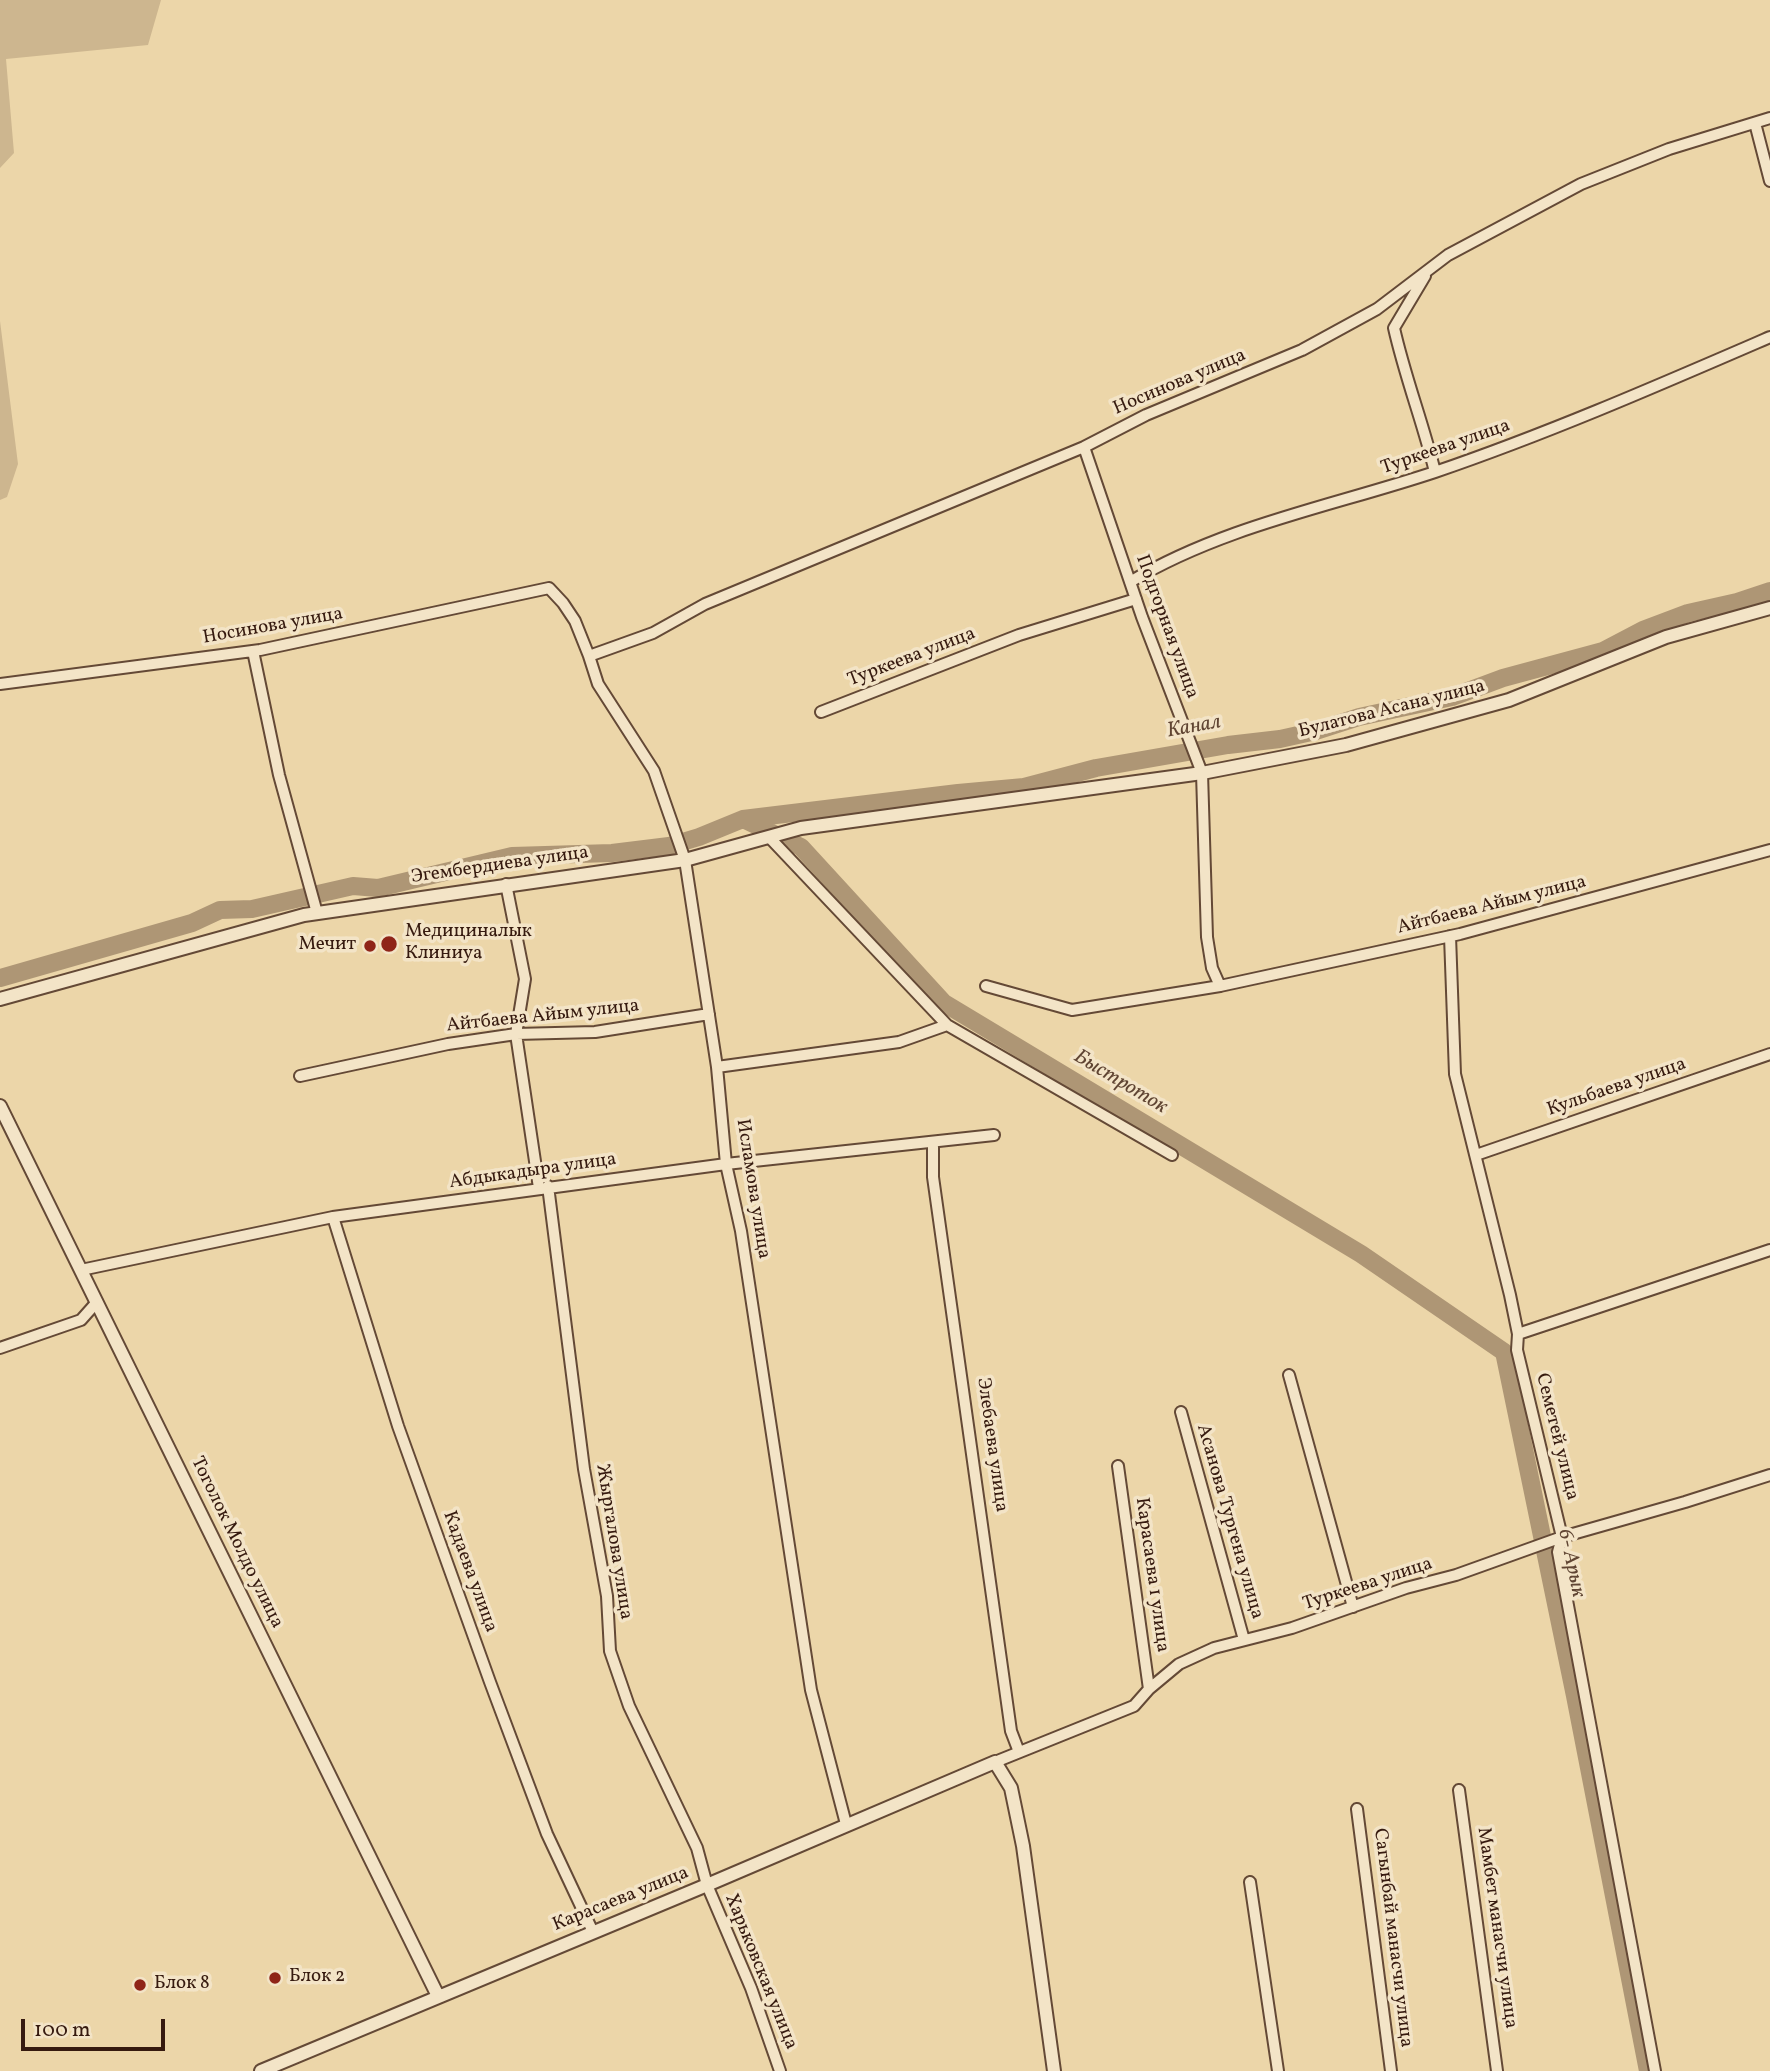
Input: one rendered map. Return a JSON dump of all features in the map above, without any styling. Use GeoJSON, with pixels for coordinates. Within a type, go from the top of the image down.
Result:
{"type":"FeatureCollection","features":[{"type":"Feature","properties":{"kind":"street","name":"Носинова улица"},"geometry":{"type":"LineString","coordinates":[[589,656],[653,633],[705,604],[1084,447],[1146,415],[1302,350],[1377,309],[1448,255],[1580,184],[1669,149],[1770,118]]}},
{"type":"Feature","properties":{"kind":"street"},"geometry":{"type":"LineString","coordinates":[[1755,123],[1770,181]]}},
{"type":"Feature","properties":{"kind":"street"},"geometry":{"type":"LineString","coordinates":[[1428,271],[1394,328],[1402,365],[1423,424],[1436,472]]}},
{"type":"Feature","properties":{"kind":"street","name":"Туркеева улица"},"geometry":{"type":"LineString","coordinates":[[1130,582],[1192,550],[1436,472],[1543,434],[1770,337]]}},
{"type":"Feature","properties":{"kind":"street","name":"Подгорная улица"},"geometry":{"type":"LineString","coordinates":[[1084,447],[1136,599],[1202,773],[1207,937],[1212,968],[1220,986]]}},
{"type":"Feature","properties":{"kind":"street","name":"Носинова улица"},"geometry":{"type":"LineString","coordinates":[[0,684],[253,651],[549,588]]}},
{"type":"Feature","properties":{"kind":"street","name":"Исламова улица"},"geometry":{"type":"LineString","coordinates":[[549,588],[575,621],[598,684],[653,771],[685,860],[718,1067],[726,1164],[741,1231],[811,1690],[846,1824]]}},
{"type":"Feature","properties":{"kind":"street","name":"Туркеева улица"},"geometry":{"type":"LineString","coordinates":[[821,712],[1019,635],[1136,599]]}},
{"type":"Feature","properties":{"kind":"street","name":"Булатова Асана улица"},"geometry":{"type":"LineString","coordinates":[[1011,801],[1202,773],[1346,745],[1509,700],[1667,637],[1770,608]]}},
{"type":"Feature","properties":{"kind":"street"},"geometry":{"type":"LineString","coordinates":[[253,651],[279,775],[317,912]]}},
{"type":"Feature","properties":{"kind":"street","name":"Эгембердиева улица"},"geometry":{"type":"LineString","coordinates":[[0,999],[317,912],[685,860],[801,828],[1011,801]]}},
{"type":"Feature","properties":{"kind":"street"},"geometry":{"type":"LineString","coordinates":[[769,837],[947,1025],[1172,1155]]}},
{"type":"Feature","properties":{"kind":"street","name":"Айтбаева Айым улица"},"geometry":{"type":"LineString","coordinates":[[986,986],[1072,1010],[1220,986],[1450,936],[1770,850]]}},
{"type":"Feature","properties":{"kind":"street","name":"Жыргалова улица"},"geometry":{"type":"LineString","coordinates":[[506,884],[525,979],[516,1034],[544,1187],[584,1469],[607,1596],[610,1651],[629,1706],[697,1848],[707,1885]]}},
{"type":"Feature","properties":{"kind":"street","name":"Семетей улица"},"geometry":{"type":"LineString","coordinates":[[1450,936],[1455,1074],[1518,1334],[1517,1350],[1562,1536],[1558,1552],[1655,2071]]}},
{"type":"Feature","properties":{"kind":"street","name":"Айтбаева Айым улица"},"geometry":{"type":"LineString","coordinates":[[300,1076],[448,1044],[516,1034],[595,1032],[709,1014]]}},
{"type":"Feature","properties":{"kind":"street"},"geometry":{"type":"LineString","coordinates":[[718,1067],[900,1042],[947,1025]]}},
{"type":"Feature","properties":{"kind":"street","name":"Кульбаева улица"},"geometry":{"type":"LineString","coordinates":[[1476,1155],[1770,1054]]}},
{"type":"Feature","properties":{"kind":"street","name":"Тоголок Молдо улица"},"geometry":{"type":"LineString","coordinates":[[0,1106],[438,1996]]}},
{"type":"Feature","properties":{"kind":"street","name":"Абдыкадыра улица"},"geometry":{"type":"LineString","coordinates":[[81,1270],[333,1217],[726,1164],[994,1135]]}},
{"type":"Feature","properties":{"kind":"street","name":"Элебаева улица"},"geometry":{"type":"LineString","coordinates":[[933,1142],[933,1177],[1000,1656],[1011,1731],[1019,1752]]}},
{"type":"Feature","properties":{"kind":"street","name":"Кадаева улица"},"geometry":{"type":"LineString","coordinates":[[333,1217],[398,1426],[481,1656],[547,1834],[593,1932]]}},
{"type":"Feature","properties":{"kind":"street"},"geometry":{"type":"LineString","coordinates":[[1518,1334],[1770,1250]]}},
{"type":"Feature","properties":{"kind":"street"},"geometry":{"type":"LineString","coordinates":[[0,1348],[81,1320],[97,1302]]}},
{"type":"Feature","properties":{"kind":"street"},"geometry":{"type":"LineString","coordinates":[[1289,1375],[1353,1606]]}},
{"type":"Feature","properties":{"kind":"street","name":"Асанова Тургена улица"},"geometry":{"type":"LineString","coordinates":[[1181,1412],[1244,1640]]}},
{"type":"Feature","properties":{"kind":"street","name":"Карасаева 1 улица"},"geometry":{"type":"LineString","coordinates":[[1118,1466],[1149,1689]]}},
{"type":"Feature","properties":{"kind":"street","name":"Туркеева улица"},"geometry":{"type":"LineString","coordinates":[[995,1762],[1134,1706],[1149,1689],[1179,1664],[1214,1648],[1293,1628],[1406,1588],[1456,1575],[1562,1536],[1770,1475]]}},
{"type":"Feature","properties":{"kind":"street"},"geometry":{"type":"LineString","coordinates":[[995,1762],[1010,1788],[1023,1846],[1054,2071]]}},
{"type":"Feature","properties":{"kind":"street","name":"Карасаева улица"},"geometry":{"type":"LineString","coordinates":[[261,2071],[995,1762]]}},
{"type":"Feature","properties":{"kind":"street","name":"Мамбет манасчи улица"},"geometry":{"type":"LineString","coordinates":[[1459,1790],[1497,2071]]}},
{"type":"Feature","properties":{"kind":"street","name":"Сагынбай манасчи улица"},"geometry":{"type":"LineString","coordinates":[[1357,1809],[1391,2071]]}},
{"type":"Feature","properties":{"kind":"street"},"geometry":{"type":"LineString","coordinates":[[1250,1882],[1278,2071]]}},
{"type":"Feature","properties":{"kind":"street","name":"Харьковская улица"},"geometry":{"type":"LineString","coordinates":[[707,1885],[751,1988],[780,2071]]}},
{"type":"Feature","properties":{"kind":"shaded area"},"geometry":{"type":"Polygon","coordinates":[[[0,0],[161,0],[148,45],[6,59],[14,153],[0,168],[0,0]]]}},
{"type":"Feature","properties":{"kind":"shaded area"},"geometry":{"type":"Polygon","coordinates":[[[0,321],[18,464],[7,497],[0,500],[0,321]]]}},
{"type":"Feature","properties":{"kind":"waterway","name":"Канал"},"geometry":{"type":"LineString","coordinates":[[0,978],[192,923],[220,910],[252,909],[353,886],[378,888],[512,856],[612,853],[669,846],[743,819],[1024,787],[1096,768],[1228,745],[1280,739],[1359,717],[1452,697],[1503,678],[1603,651],[1643,630],[1688,613],[1770,591]]}},
{"type":"Feature","properties":{"kind":"waterway","name":"Быстроток"},"geometry":{"type":"LineString","coordinates":[[743,819],[801,847],[944,1003],[1361,1254],[1504,1352],[1648,2071]]}},
{"type":"Feature","properties":{"kind":"place","name":"Медициналык Клиниуа"},"geometry":{"type":"Point","coordinates":[389,944]}},
{"type":"Feature","properties":{"kind":"place","name":"Мечит"},"geometry":{"type":"Point","coordinates":[370,946]}},
{"type":"Feature","properties":{"kind":"place","name":"Блок 2"},"geometry":{"type":"Point","coordinates":[275,1978]}},
{"type":"Feature","properties":{"kind":"place","name":"Блок 8"},"geometry":{"type":"Point","coordinates":[140,1985]}},
{"type":"Feature","properties":{"kind":"water label","name":"6- Арык"},"geometry":{"type":"Point","coordinates":[1570,1563]}}]}
